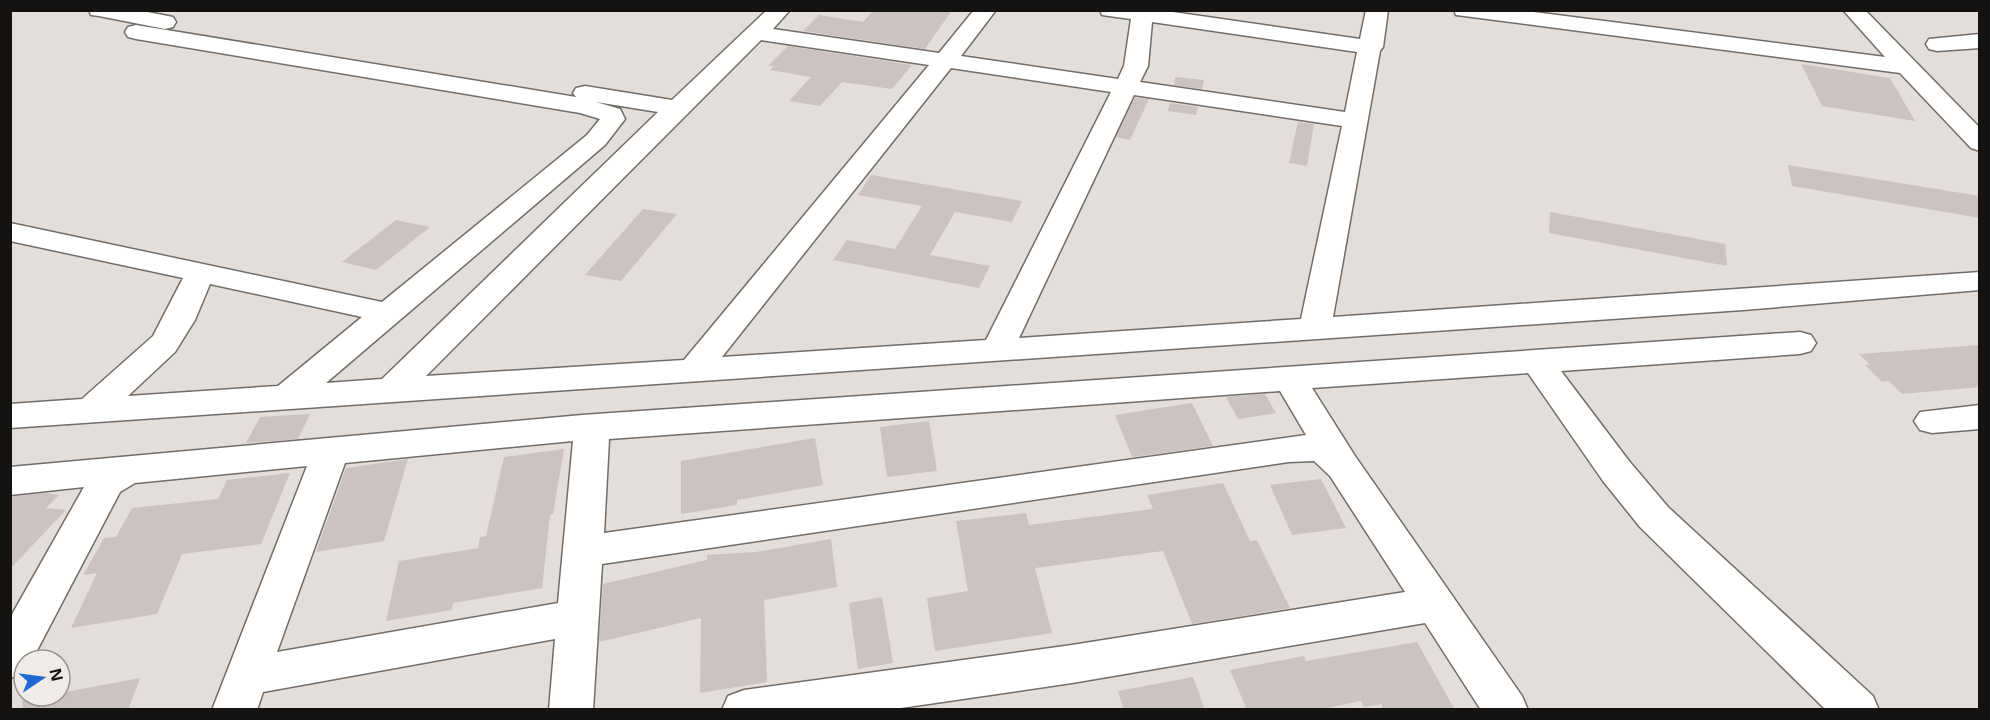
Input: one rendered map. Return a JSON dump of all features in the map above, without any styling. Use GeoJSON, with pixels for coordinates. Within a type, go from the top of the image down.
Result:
{"type":"FeatureCollection","features":[{"type":"Feature","properties":{"kind":"street"},"geometry":{"type":"LineString","coordinates":[[99,10],[677,108]]}},
{"type":"Feature","properties":{"kind":"street"},"geometry":{"type":"LineString","coordinates":[[392,391],[677,108],[780,10]]}},
{"type":"Feature","properties":{"kind":"street"},"geometry":{"type":"LineString","coordinates":[[694,370],[986,10]]}},
{"type":"Feature","properties":{"kind":"street"},"geometry":{"type":"LineString","coordinates":[[1110,10],[1153,14],[1183,21],[1372,47]]}},
{"type":"Feature","properties":{"kind":"street"},"geometry":{"type":"LineString","coordinates":[[1315,328],[1372,47],[1377,10]]}},
{"type":"Feature","properties":{"kind":"street"},"geometry":{"type":"LineString","coordinates":[[1464,10],[1907,67]]}},
{"type":"Feature","properties":{"kind":"street"},"geometry":{"type":"LineString","coordinates":[[1853,10],[1980,143]]}},
{"type":"Feature","properties":{"kind":"street"},"geometry":{"type":"LineString","coordinates":[[998,350],[1130,77],[1153,14]]}},
{"type":"Feature","properties":{"kind":"street"},"geometry":{"type":"LineString","coordinates":[[1130,77],[1183,21]]}},
{"type":"Feature","properties":{"kind":"street"},"geometry":{"type":"LineString","coordinates":[[136,32],[583,106],[611,114],[613,122],[596,140],[286,398]]}},
{"type":"Feature","properties":{"kind":"street"},"geometry":{"type":"LineString","coordinates":[[756,33],[945,61],[1130,77],[1357,121]]}},
{"type":"Feature","properties":{"kind":"street"},"geometry":{"type":"LineString","coordinates":[[1937,44],[1980,41]]}},
{"type":"Feature","properties":{"kind":"street"},"geometry":{"type":"LineString","coordinates":[[10,232],[388,313]]}},
{"type":"Feature","properties":{"kind":"street"},"geometry":{"type":"LineString","coordinates":[[90,411],[164,344],[179,320],[200,273]]}},
{"type":"Feature","properties":{"kind":"street"},"geometry":{"type":"LineString","coordinates":[[10,416],[1980,281]]}},
{"type":"Feature","properties":{"kind":"street"},"geometry":{"type":"LineString","coordinates":[[10,481],[582,428],[1800,343]]}},
{"type":"Feature","properties":{"kind":"street"},"geometry":{"type":"LineString","coordinates":[[1538,363],[1616,471],[1654,517],[1857,710]]}},
{"type":"Feature","properties":{"kind":"street"},"geometry":{"type":"LineString","coordinates":[[1290,380],[1343,466],[1506,710]]}},
{"type":"Feature","properties":{"kind":"street"},"geometry":{"type":"LineString","coordinates":[[1932,421],[1980,417]]}},
{"type":"Feature","properties":{"kind":"street"},"geometry":{"type":"LineString","coordinates":[[571,710],[591,440],[590,431],[582,428]]}},
{"type":"Feature","properties":{"kind":"street"},"geometry":{"type":"LineString","coordinates":[[584,551],[1290,449],[1322,448],[1343,466]]}},
{"type":"Feature","properties":{"kind":"street"},"geometry":{"type":"LineString","coordinates":[[240,693],[331,452]]}},
{"type":"Feature","properties":{"kind":"street"},"geometry":{"type":"LineString","coordinates":[[10,660],[106,482],[118,474],[134,469]]}},
{"type":"Feature","properties":{"kind":"street"},"geometry":{"type":"LineString","coordinates":[[744,710],[1072,664],[1436,604]]}},
{"type":"Feature","properties":{"kind":"street"},"geometry":{"type":"LineString","coordinates":[[240,693],[578,617]]}},
{"type":"Feature","properties":{"kind":"building"},"geometry":{"type":"Polygon","coordinates":[[[874,10],[952,10],[925,49],[803,31],[819,15],[863,22],[874,10]]]}},
{"type":"Feature","properties":{"kind":"building"},"geometry":{"type":"Polygon","coordinates":[[[788,46],[912,65],[892,89],[842,82],[820,106],[789,101],[811,77],[770,70],[774,66],[768,66],[788,46]]]}},
{"type":"Feature","properties":{"kind":"building"},"geometry":{"type":"Polygon","coordinates":[[[1801,64],[1890,78],[1915,121],[1822,106],[1801,64]]]}},
{"type":"Feature","properties":{"kind":"building"},"geometry":{"type":"Polygon","coordinates":[[[1175,77],[1204,80],[1202,89],[1174,85],[1175,77]]]}},
{"type":"Feature","properties":{"kind":"building"},"geometry":{"type":"Polygon","coordinates":[[[1135,98],[1149,99],[1130,140],[1116,137],[1135,98]]]}},
{"type":"Feature","properties":{"kind":"building"},"geometry":{"type":"Polygon","coordinates":[[[1170,103],[1198,107],[1196,115],[1168,111],[1170,103]]]}},
{"type":"Feature","properties":{"kind":"building"},"geometry":{"type":"Polygon","coordinates":[[[1298,122],[1314,124],[1307,166],[1289,163],[1298,122]]]}},
{"type":"Feature","properties":{"kind":"building"},"geometry":{"type":"Polygon","coordinates":[[[1788,165],[1980,196],[1980,218],[1792,186],[1788,165]]]}},
{"type":"Feature","properties":{"kind":"building"},"geometry":{"type":"Polygon","coordinates":[[[871,175],[1022,201],[1012,222],[955,212],[930,255],[990,266],[979,288],[833,260],[847,240],[895,249],[922,206],[858,195],[871,175]]]}},
{"type":"Feature","properties":{"kind":"building"},"geometry":{"type":"Polygon","coordinates":[[[643,209],[677,214],[621,281],[585,275],[643,209]]]}},
{"type":"Feature","properties":{"kind":"building"},"geometry":{"type":"Polygon","coordinates":[[[1550,212],[1725,244],[1727,266],[1549,233],[1550,212]]]}},
{"type":"Feature","properties":{"kind":"building"},"geometry":{"type":"Polygon","coordinates":[[[396,220],[430,227],[376,270],[342,262],[396,220]]]}},
{"type":"Feature","properties":{"kind":"building"},"geometry":{"type":"Polygon","coordinates":[[[1980,345],[1980,387],[1902,394],[1889,381],[1882,382],[1865,365],[1870,365],[1859,354],[1980,345]]]}},
{"type":"Feature","properties":{"kind":"building"},"geometry":{"type":"Polygon","coordinates":[[[1265,394],[1276,413],[1238,419],[1226,397],[1265,394]]]}},
{"type":"Feature","properties":{"kind":"building"},"geometry":{"type":"Polygon","coordinates":[[[1192,403],[1213,446],[1132,457],[1115,415],[1192,403]]]}},
{"type":"Feature","properties":{"kind":"building"},"geometry":{"type":"Polygon","coordinates":[[[310,414],[298,439],[246,443],[260,417],[310,414]]]}},
{"type":"Feature","properties":{"kind":"building"},"geometry":{"type":"Polygon","coordinates":[[[929,421],[937,471],[887,477],[880,427],[929,421]]]}},
{"type":"Feature","properties":{"kind":"building"},"geometry":{"type":"Polygon","coordinates":[[[815,438],[823,485],[737,500],[737,505],[681,514],[681,461],[815,438]]]}},
{"type":"Feature","properties":{"kind":"building"},"geometry":{"type":"Polygon","coordinates":[[[564,449],[553,514],[550,515],[542,588],[453,603],[452,610],[386,621],[399,561],[478,548],[480,537],[486,536],[504,457],[564,449]]]}},
{"type":"Feature","properties":{"kind":"building"},"geometry":{"type":"Polygon","coordinates":[[[408,459],[384,541],[316,552],[346,468],[408,459]]]}},
{"type":"Feature","properties":{"kind":"building"},"geometry":{"type":"Polygon","coordinates":[[[290,473],[261,544],[182,554],[157,614],[71,628],[97,573],[83,575],[104,538],[116,537],[132,508],[218,499],[227,480],[290,473]]]}},
{"type":"Feature","properties":{"kind":"building"},"geometry":{"type":"Polygon","coordinates":[[[1321,479],[1346,528],[1292,535],[1270,485],[1321,479]]]}},
{"type":"Feature","properties":{"kind":"building"},"geometry":{"type":"Polygon","coordinates":[[[1223,483],[1250,541],[1257,540],[1290,608],[1192,624],[1163,551],[1035,568],[1052,633],[935,651],[927,598],[968,591],[956,521],[1026,513],[1029,525],[1153,509],[1147,495],[1223,483]]]}},
{"type":"Feature","properties":{"kind":"building"},"geometry":{"type":"Polygon","coordinates":[[[46,493],[59,495],[46,508],[66,510],[10,569],[10,497],[46,493]]]}},
{"type":"Feature","properties":{"kind":"building"},"geometry":{"type":"Polygon","coordinates":[[[831,539],[837,587],[764,600],[767,682],[700,693],[701,618],[599,642],[603,584],[707,560],[707,555],[756,552],[831,539]]]}},
{"type":"Feature","properties":{"kind":"building"},"geometry":{"type":"Polygon","coordinates":[[[882,597],[893,663],[858,669],[849,603],[882,597]]]}},
{"type":"Feature","properties":{"kind":"building"},"geometry":{"type":"Polygon","coordinates":[[[1417,642],[1455,710],[1382,710],[1382,704],[1364,707],[1361,701],[1318,710],[1247,710],[1230,670],[1304,656],[1306,661],[1417,642]]]}},
{"type":"Feature","properties":{"kind":"building"},"geometry":{"type":"Polygon","coordinates":[[[1193,677],[1205,710],[1124,710],[1118,691],[1193,677]]]}},
{"type":"Feature","properties":{"kind":"building"},"geometry":{"type":"Polygon","coordinates":[[[140,678],[128,710],[23,710],[23,708],[72,708],[72,691],[140,678]]]}}]}
